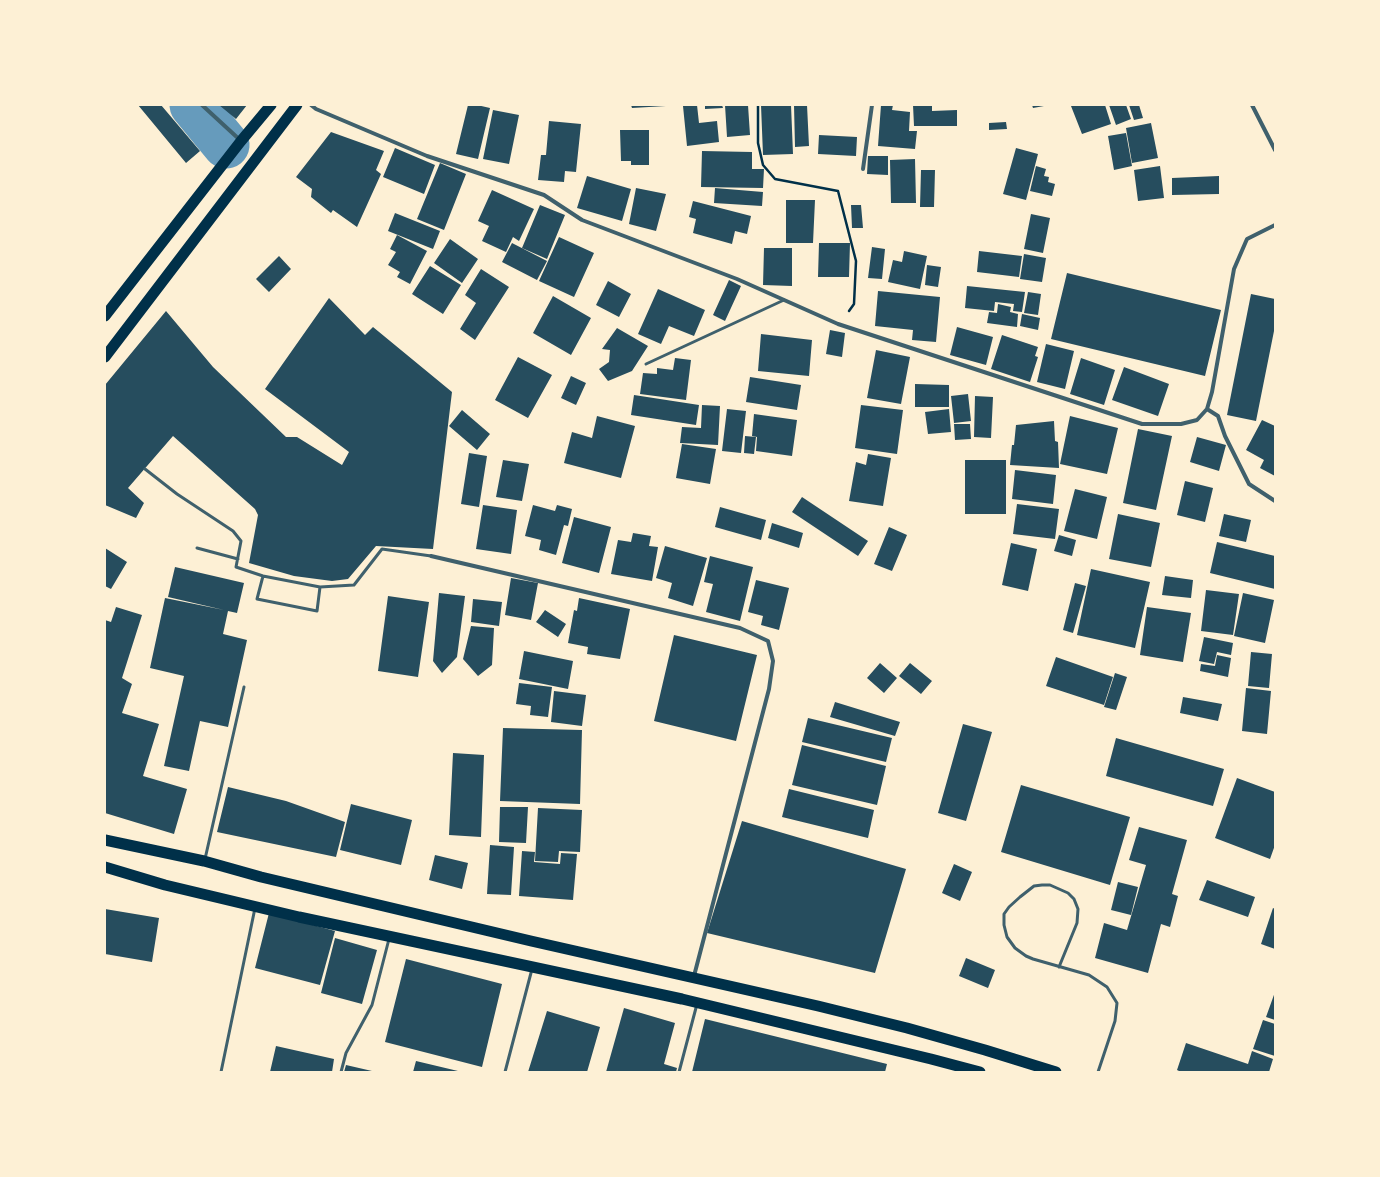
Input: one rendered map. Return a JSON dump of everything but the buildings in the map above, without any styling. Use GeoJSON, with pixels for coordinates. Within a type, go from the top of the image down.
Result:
{"type":"FeatureCollection","features":[{"type":"Feature","properties":{"kind":"highway"},"geometry":{"type":"LineString","coordinates":[[105,316],[241,141],[271,105]]}},
{"type":"Feature","properties":{"kind":"highway"},"geometry":{"type":"LineString","coordinates":[[105,357],[297,105]]}},
{"type":"Feature","properties":{"kind":"highway"},"geometry":{"type":"LineString","coordinates":[[105,840],[204,861],[261,877],[818,1006],[907,1028],[1056,1072]]}},
{"type":"Feature","properties":{"kind":"highway"},"geometry":{"type":"LineString","coordinates":[[105,867],[165,885],[389,936],[697,1003],[980,1072]]}},
{"type":"Feature","properties":{"kind":"street"},"geometry":{"type":"LineString","coordinates":[[202,105],[241,141]]}},
{"type":"Feature","properties":{"kind":"street"},"geometry":{"type":"LineString","coordinates":[[311,105],[316,109],[427,156],[544,195],[582,220],[736,279],[838,324],[1142,424],[1181,424],[1197,420],[1207,409],[1212,392],[1234,269],[1247,239],[1275,225]]}},
{"type":"Feature","properties":{"kind":"street"},"geometry":{"type":"LineString","coordinates":[[863,169],[872,105]]}},
{"type":"Feature","properties":{"kind":"street"},"geometry":{"type":"LineString","coordinates":[[1252,105],[1275,150]]}},
{"type":"Feature","properties":{"kind":"street"},"geometry":{"type":"LineString","coordinates":[[1207,409],[1218,416],[1225,436],[1249,484],[1275,501]]}},
{"type":"Feature","properties":{"kind":"street"},"geometry":{"type":"LineString","coordinates":[[431,556],[740,628],[768,641],[773,661],[769,688],[694,978]]}},
{"type":"Feature","properties":{"kind":"lane"},"geometry":{"type":"LineString","coordinates":[[646,364],[784,300]]}},
{"type":"Feature","properties":{"kind":"lane"},"geometry":{"type":"LineString","coordinates":[[145,469],[177,494],[233,531],[240,541],[236,567],[263,576],[320,586],[354,585],[382,549],[431,556]]}},
{"type":"Feature","properties":{"kind":"lane"},"geometry":{"type":"LineString","coordinates":[[197,548],[238,559]]}},
{"type":"Feature","properties":{"kind":"lane"},"geometry":{"type":"LineString","coordinates":[[263,576],[257,599],[317,611],[320,586]]}},
{"type":"Feature","properties":{"kind":"lane"},"geometry":{"type":"LineString","coordinates":[[204,861],[244,687]]}},
{"type":"Feature","properties":{"kind":"lane"},"geometry":{"type":"LineString","coordinates":[[1059,967],[1077,923],[1078,909],[1074,899],[1068,892],[1050,885],[1034,886],[1009,907],[1004,914],[1004,925],[1007,937],[1015,948],[1026,956],[1059,967],[1090,975],[1107,986],[1117,1004],[1115,1021],[1098,1072]]}},
{"type":"Feature","properties":{"kind":"lane"},"geometry":{"type":"LineString","coordinates":[[221,1072],[256,906]]}},
{"type":"Feature","properties":{"kind":"lane"},"geometry":{"type":"LineString","coordinates":[[341,1072],[346,1053],[372,1006],[389,936]]}},
{"type":"Feature","properties":{"kind":"lane"},"geometry":{"type":"LineString","coordinates":[[505,1072],[532,967]]}},
{"type":"Feature","properties":{"kind":"lane"},"geometry":{"type":"LineString","coordinates":[[679,1072],[697,1003]]}},
{"type":"Feature","properties":{"kind":"path"},"geometry":{"type":"LineString","coordinates":[[758,105],[758,143],[763,165],[775,179],[838,191],[856,261],[854,304],[838,324]]}},
{"type":"Feature","properties":{"kind":"waterway"},"geometry":{"type":"LineString","coordinates":[[193,105],[226,145]]}}]}
